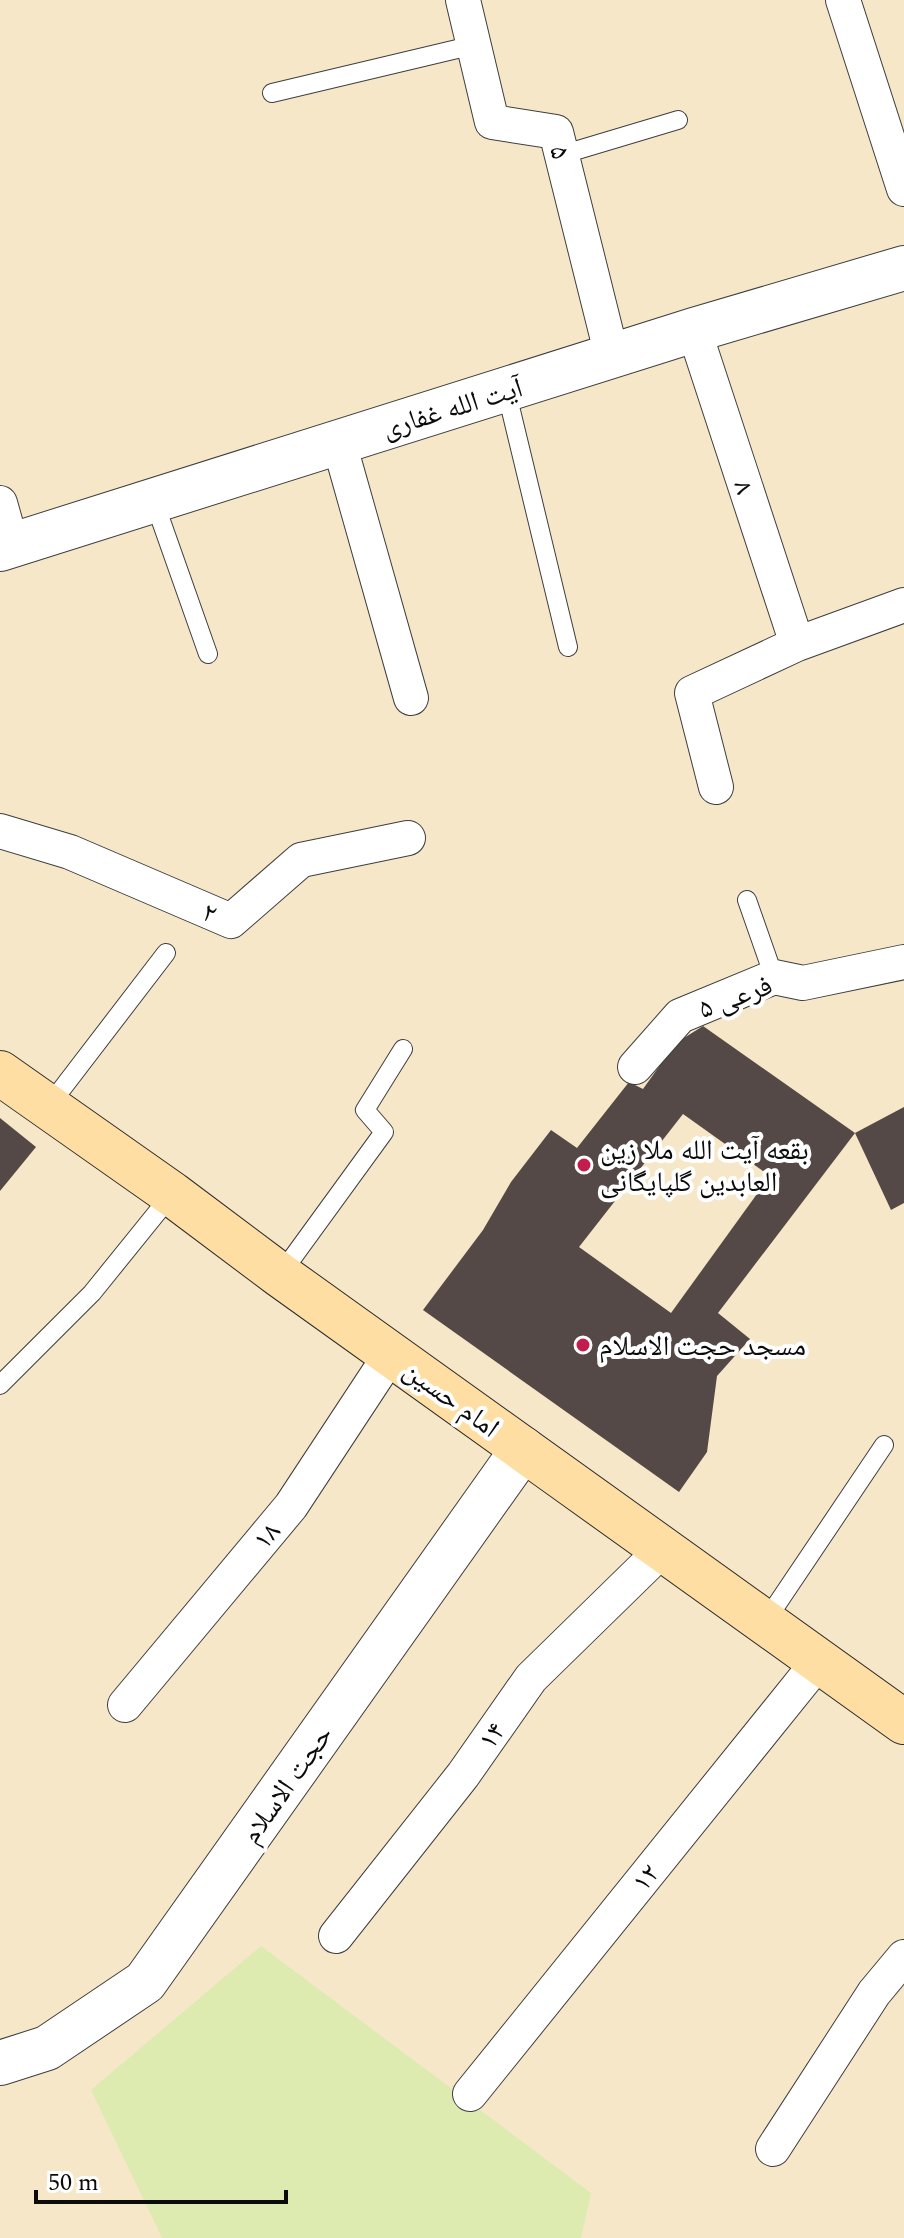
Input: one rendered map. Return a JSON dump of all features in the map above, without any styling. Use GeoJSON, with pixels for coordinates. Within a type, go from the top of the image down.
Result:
{"type":"FeatureCollection","features":[{"type":"Feature","properties":{"kind":"main road","name":"امام حسین"},"geometry":{"type":"LineString","coordinates":[[0,1073],[819,1661],[901,1713]]}},
{"type":"Feature","properties":{"kind":"street"},"geometry":{"type":"LineString","coordinates":[[843,0],[904,189]]}},
{"type":"Feature","properties":{"kind":"street","name":"۵"},"geometry":{"type":"LineString","coordinates":[[469,1],[474,45],[492,122],[556,132],[612,356]]}},
{"type":"Feature","properties":{"kind":"street","name":"آیت الله غفاری"},"geometry":{"type":"LineString","coordinates":[[6,548],[694,330],[904,268]]}},
{"type":"Feature","properties":{"kind":"street","name":"۸"},"geometry":{"type":"LineString","coordinates":[[694,330],[797,644]]}},
{"type":"Feature","properties":{"kind":"street"},"geometry":{"type":"LineString","coordinates":[[339,443],[411,698]]}},
{"type":"Feature","properties":{"kind":"street"},"geometry":{"type":"LineString","coordinates":[[0,503],[6,548]]}},
{"type":"Feature","properties":{"kind":"street"},"geometry":{"type":"LineString","coordinates":[[716,787],[692,693],[797,644],[904,605]]}},
{"type":"Feature","properties":{"kind":"street","name":"۲"},"geometry":{"type":"LineString","coordinates":[[0,831],[70,852],[231,921],[301,860],[408,838]]}},
{"type":"Feature","properties":{"kind":"street","name":"فرعی ۵"},"geometry":{"type":"LineString","coordinates":[[635,1067],[680,1016],[774,977],[803,983],[904,962]]}},
{"type":"Feature","properties":{"kind":"street","name":"۱۸"},"geometry":{"type":"LineString","coordinates":[[125,1705],[291,1506],[391,1354]]}},
{"type":"Feature","properties":{"kind":"street","name":"حجت الاسلام"},"geometry":{"type":"LineString","coordinates":[[0,2063],[47,2048],[145,1982],[523,1449]]}},
{"type":"Feature","properties":{"kind":"street","name":"۱۴"},"geometry":{"type":"LineString","coordinates":[[336,1936],[463,1775],[531,1678],[663,1549]]}},
{"type":"Feature","properties":{"kind":"street","name":"۱۲"},"geometry":{"type":"LineString","coordinates":[[470,2094],[819,1661]]}},
{"type":"Feature","properties":{"kind":"street"},"geometry":{"type":"LineString","coordinates":[[773,2149],[874,1993],[904,1957]]}},
{"type":"Feature","properties":{"kind":"lane"},"geometry":{"type":"LineString","coordinates":[[272,93],[474,45]]}},
{"type":"Feature","properties":{"kind":"lane"},"geometry":{"type":"LineString","coordinates":[[561,155],[678,120]]}},
{"type":"Feature","properties":{"kind":"lane"},"geometry":{"type":"LineString","coordinates":[[506,390],[568,647]]}},
{"type":"Feature","properties":{"kind":"lane"},"geometry":{"type":"LineString","coordinates":[[154,501],[208,654]]}},
{"type":"Feature","properties":{"kind":"lane"},"geometry":{"type":"LineString","coordinates":[[747,900],[774,977]]}},
{"type":"Feature","properties":{"kind":"lane"},"geometry":{"type":"LineString","coordinates":[[48,1107],[166,953]]}},
{"type":"Feature","properties":{"kind":"lane"},"geometry":{"type":"LineString","coordinates":[[280,1275],[384,1132],[365,1110],[403,1049]]}},
{"type":"Feature","properties":{"kind":"lane"},"geometry":{"type":"LineString","coordinates":[[0,1385],[92,1293],[172,1194]]}},
{"type":"Feature","properties":{"kind":"lane"},"geometry":{"type":"LineString","coordinates":[[765,1622],[884,1445]]}},
{"type":"Feature","properties":{"kind":"shaded area"},"geometry":{"type":"Polygon","coordinates":[[[0,0],[904,0],[904,2238],[0,2238],[0,0]]]}},
{"type":"Feature","properties":{"kind":"green space"},"geometry":{"type":"Polygon","coordinates":[[[261,1946],[591,2193],[581,2238],[162,2238],[91,2090],[261,1946]]]}},
{"type":"Feature","properties":{"kind":"building"},"geometry":{"type":"Polygon","coordinates":[[[703,1026],[855,1133],[718,1313],[750,1339],[717,1376],[707,1452],[679,1492],[423,1310],[483,1230],[511,1182],[551,1130],[577,1148],[629,1082],[643,1089],[676,1043],[703,1026]],[[683,1114],[579,1247],[671,1313],[770,1176],[683,1114]]]}},
{"type":"Feature","properties":{"kind":"building"},"geometry":{"type":"Polygon","coordinates":[[[904,1107],[904,1203],[891,1210],[855,1133],[904,1107]]]}},
{"type":"Feature","properties":{"kind":"building"},"geometry":{"type":"Polygon","coordinates":[[[0,1118],[36,1147],[0,1191],[0,1118]]]}},
{"type":"Feature","properties":{"kind":"place","name":"بقعه آیت الله ملا زین العابدین گلپایگانی"},"geometry":{"type":"Point","coordinates":[584,1165]}},
{"type":"Feature","properties":{"kind":"place","name":"مسجد حجت الاسلام"},"geometry":{"type":"Point","coordinates":[583,1345]}}]}
